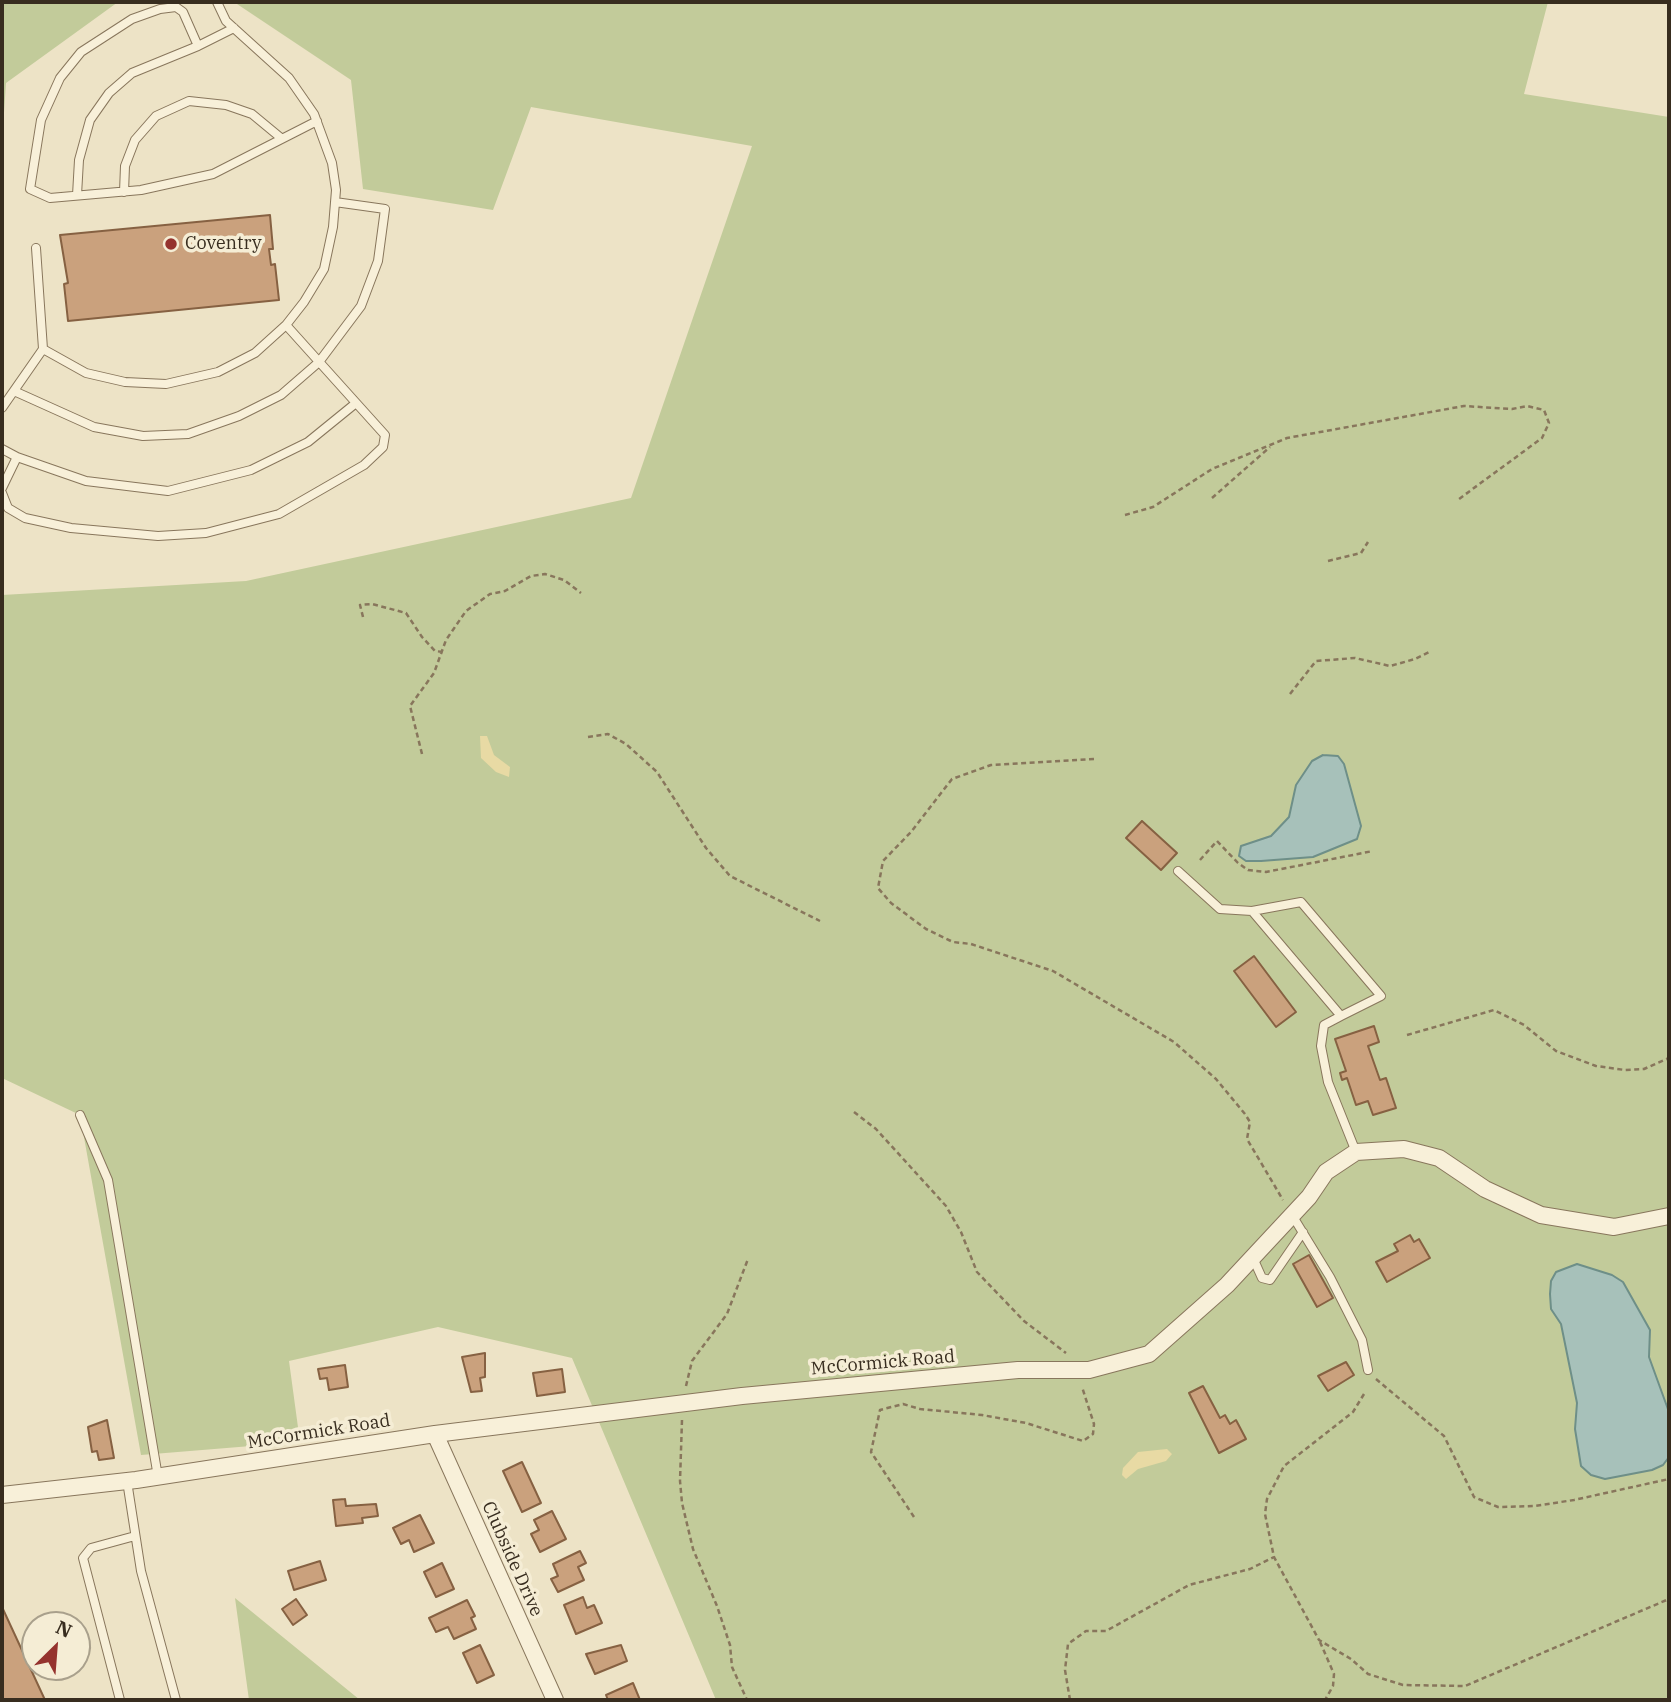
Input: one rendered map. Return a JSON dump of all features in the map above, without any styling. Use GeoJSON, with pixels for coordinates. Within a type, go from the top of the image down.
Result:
{"type":"FeatureCollection","features":[{"type":"Feature","properties":{"kind":"street"},"geometry":{"type":"LineString","coordinates":[[1356,1152],[1404,1149],[1439,1158],[1485,1189],[1541,1215],[1615,1227],[1669,1216]]}},
{"type":"Feature","properties":{"kind":"street","name":"McCormick Road"},"geometry":{"type":"LineString","coordinates":[[2,1495],[158,1477],[435,1434],[683,1404],[1018,1370],[1090,1370],[1149,1353],[1227,1285],[1292,1215],[1326,1172],[1356,1152]]}},
{"type":"Feature","properties":{"kind":"street","name":"Clubside Drive"},"geometry":{"type":"LineString","coordinates":[[435,1434],[555,1700]]}},
{"type":"Feature","properties":{"kind":"lane"},"geometry":{"type":"LineString","coordinates":[[43,349],[86,373],[125,383],[166,384],[218,372],[255,353],[286,325],[324,269],[335,202],[332,163],[317,121],[289,78],[234,28],[217,2]]}},
{"type":"Feature","properties":{"kind":"lane"},"geometry":{"type":"LineString","coordinates":[[198,46],[183,12],[176,7],[160,9],[131,19],[81,52],[60,78],[41,120],[30,189],[50,198],[124,192],[213,174],[317,121]]}},
{"type":"Feature","properties":{"kind":"lane"},"geometry":{"type":"LineString","coordinates":[[77,195],[79,160],[90,120],[109,93],[132,73],[234,28]]}},
{"type":"Feature","properties":{"kind":"lane"},"geometry":{"type":"LineString","coordinates":[[124,192],[125,166],[135,140],[156,116],[189,101],[226,105],[252,114],[281,138]]}},
{"type":"Feature","properties":{"kind":"lane"},"geometry":{"type":"LineString","coordinates":[[14,390],[94,427],[143,436],[188,434],[239,416],[281,395],[319,362],[361,306],[378,261],[385,209],[335,202]]}},
{"type":"Feature","properties":{"kind":"lane"},"geometry":{"type":"LineString","coordinates":[[2,408],[43,349],[36,248]]}},
{"type":"Feature","properties":{"kind":"lane"},"geometry":{"type":"LineString","coordinates":[[17,457],[2,491],[8,508],[25,518],[71,528],[159,536],[206,533],[279,514],[364,465],[383,447],[385,435],[286,325]]}},
{"type":"Feature","properties":{"kind":"lane"},"geometry":{"type":"LineString","coordinates":[[2,449],[17,457],[86,481],[168,491],[251,470],[308,442],[356,403]]}},
{"type":"Feature","properties":{"kind":"lane"},"geometry":{"type":"LineString","coordinates":[[1178,871],[1220,909],[1252,911],[1301,902],[1381,996],[1324,1025],[1321,1046],[1328,1082],[1356,1152]]}},
{"type":"Feature","properties":{"kind":"lane"},"geometry":{"type":"LineString","coordinates":[[1252,911],[1341,1016]]}},
{"type":"Feature","properties":{"kind":"lane"},"geometry":{"type":"LineString","coordinates":[[80,1115],[108,1180],[158,1477]]}},
{"type":"Feature","properties":{"kind":"lane"},"geometry":{"type":"LineString","coordinates":[[1292,1215],[1362,1340],[1368,1370]]}},
{"type":"Feature","properties":{"kind":"lane"},"geometry":{"type":"LineString","coordinates":[[1253,1258],[1262,1278],[1270,1280],[1303,1232]]}},
{"type":"Feature","properties":{"kind":"lane"},"geometry":{"type":"LineString","coordinates":[[127,1481],[141,1571],[176,1700]]}},
{"type":"Feature","properties":{"kind":"lane"},"geometry":{"type":"LineString","coordinates":[[120,1700],[83,1555],[91,1548],[135,1536]]}},
{"type":"Feature","properties":{"kind":"path"},"geometry":{"type":"LineString","coordinates":[[1212,498],[1275,443],[1302,435],[1464,406],[1512,409],[1527,406],[1544,410],[1549,423],[1542,438],[1459,499]]}},
{"type":"Feature","properties":{"kind":"path"},"geometry":{"type":"LineString","coordinates":[[1125,515],[1153,507],[1237,458],[1302,435]]}},
{"type":"Feature","properties":{"kind":"path"},"geometry":{"type":"LineString","coordinates":[[1328,561],[1360,553],[1368,542]]}},
{"type":"Feature","properties":{"kind":"path"},"geometry":{"type":"LineString","coordinates":[[422,754],[410,706],[434,673],[455,624],[490,594],[505,591],[531,576],[545,574],[564,580],[581,593]]}},
{"type":"Feature","properties":{"kind":"path"},"geometry":{"type":"LineString","coordinates":[[363,617],[360,605],[372,604],[406,613],[435,651],[443,652]]}},
{"type":"Feature","properties":{"kind":"path"},"geometry":{"type":"LineString","coordinates":[[1290,694],[1316,661],[1356,658],[1390,666],[1429,652]]}},
{"type":"Feature","properties":{"kind":"path"},"geometry":{"type":"LineString","coordinates":[[588,737],[608,734],[626,744],[657,772],[715,862],[730,876],[820,921]]}},
{"type":"Feature","properties":{"kind":"path"},"geometry":{"type":"LineString","coordinates":[[1094,759],[991,765],[953,779],[911,832],[883,861],[878,888],[891,903],[926,929],[953,942],[971,944],[1053,971],[1174,1042],[1216,1079],[1245,1114],[1250,1122],[1247,1139],[1292,1215]]}},
{"type":"Feature","properties":{"kind":"path"},"geometry":{"type":"LineString","coordinates":[[1200,860],[1217,841],[1248,870],[1266,872],[1373,851]]}},
{"type":"Feature","properties":{"kind":"path"},"geometry":{"type":"LineString","coordinates":[[1407,1035],[1494,1010],[1524,1024],[1556,1051],[1596,1066],[1625,1070],[1644,1069],[1669,1058]]}},
{"type":"Feature","properties":{"kind":"path"},"geometry":{"type":"LineString","coordinates":[[854,1112],[876,1129],[946,1206],[961,1231],[977,1272],[1024,1321],[1065,1352],[1088,1399],[1094,1424],[1093,1434],[1083,1441],[1026,1423],[982,1415],[920,1409],[903,1404],[880,1410],[871,1452],[914,1517]]}},
{"type":"Feature","properties":{"kind":"path"},"geometry":{"type":"LineString","coordinates":[[747,1700],[733,1667],[730,1645],[718,1606],[693,1549],[682,1503],[680,1481],[683,1404],[692,1361],[727,1314],[748,1259]]}},
{"type":"Feature","properties":{"kind":"path"},"geometry":{"type":"LineString","coordinates":[[1375,1378],[1444,1436],[1474,1497],[1497,1507],[1534,1506],[1574,1500],[1669,1479]]}},
{"type":"Feature","properties":{"kind":"path"},"geometry":{"type":"LineString","coordinates":[[1325,1700],[1333,1686],[1334,1674],[1319,1640],[1274,1557],[1265,1514],[1274,1483],[1284,1466],[1353,1412],[1364,1394]]}},
{"type":"Feature","properties":{"kind":"path"},"geometry":{"type":"LineString","coordinates":[[1070,1700],[1065,1670],[1068,1644],[1086,1632],[1106,1631],[1189,1585],[1250,1569],[1274,1557]]}},
{"type":"Feature","properties":{"kind":"path"},"geometry":{"type":"LineString","coordinates":[[1319,1640],[1351,1659],[1368,1674],[1403,1685],[1465,1686],[1669,1599]]}},
{"type":"Feature","properties":{"kind":"green space"},"geometry":{"type":"Polygon","coordinates":[[[2,2],[118,2],[6,83],[2,142],[2,2]]]}},
{"type":"Feature","properties":{"kind":"green space"},"geometry":{"type":"Polygon","coordinates":[[[234,2],[1548,2],[1524,94],[1669,117],[1669,1700],[716,1700],[572,1358],[438,1327],[289,1361],[300,1442],[141,1455],[80,1115],[2,1078],[2,595],[246,581],[631,498],[752,146],[531,107],[493,210],[363,189],[351,80],[234,2]]]}},
{"type":"Feature","properties":{"kind":"green space"},"geometry":{"type":"Polygon","coordinates":[[[235,1598],[360,1700],[249,1700],[235,1598]]]}},
{"type":"Feature","properties":{"kind":"sand"},"geometry":{"type":"Polygon","coordinates":[[[480,736],[487,736],[494,755],[510,767],[509,777],[496,772],[481,758],[480,736]]]}},
{"type":"Feature","properties":{"kind":"sand"},"geometry":{"type":"Polygon","coordinates":[[[1167,1449],[1172,1454],[1166,1461],[1138,1469],[1126,1479],[1122,1475],[1123,1468],[1138,1452],[1167,1449]]]}},
{"type":"Feature","properties":{"kind":"water"},"geometry":{"type":"Polygon","coordinates":[[[1323,755],[1338,756],[1344,764],[1361,826],[1357,839],[1313,857],[1246,861],[1239,856],[1241,846],[1271,836],[1289,817],[1296,785],[1312,761],[1323,755]]]}},
{"type":"Feature","properties":{"kind":"water"},"geometry":{"type":"Polygon","coordinates":[[[1577,1264],[1612,1275],[1623,1282],[1650,1330],[1649,1357],[1669,1412],[1669,1457],[1663,1465],[1652,1470],[1605,1479],[1591,1475],[1581,1466],[1575,1429],[1577,1403],[1561,1324],[1551,1309],[1550,1294],[1551,1281],[1556,1272],[1577,1264]]]}},
{"type":"Feature","properties":{"kind":"building"},"geometry":{"type":"Polygon","coordinates":[[[270,215],[273,249],[269,249],[271,265],[275,264],[279,300],[68,321],[64,284],[68,283],[60,235],[270,215]]]}},
{"type":"Feature","properties":{"kind":"building"},"geometry":{"type":"Polygon","coordinates":[[[1142,821],[1177,853],[1161,870],[1126,838],[1142,821]]]}},
{"type":"Feature","properties":{"kind":"building"},"geometry":{"type":"Polygon","coordinates":[[[1254,956],[1296,1012],[1276,1027],[1234,971],[1254,956]]]}},
{"type":"Feature","properties":{"kind":"building"},"geometry":{"type":"Polygon","coordinates":[[[1374,1026],[1379,1042],[1368,1046],[1380,1080],[1386,1078],[1396,1108],[1373,1115],[1368,1101],[1356,1105],[1347,1078],[1342,1080],[1340,1073],[1346,1071],[1335,1039],[1374,1026]]]}},
{"type":"Feature","properties":{"kind":"building"},"geometry":{"type":"Polygon","coordinates":[[[1410,1235],[1414,1242],[1419,1239],[1430,1258],[1387,1282],[1376,1262],[1398,1251],[1394,1244],[1410,1235]]]}},
{"type":"Feature","properties":{"kind":"building"},"geometry":{"type":"Polygon","coordinates":[[[1309,1255],[1333,1298],[1317,1307],[1293,1264],[1309,1255]]]}},
{"type":"Feature","properties":{"kind":"building"},"geometry":{"type":"Polygon","coordinates":[[[485,1353],[485,1377],[480,1378],[482,1391],[471,1392],[462,1357],[485,1353]]]}},
{"type":"Feature","properties":{"kind":"building"},"geometry":{"type":"Polygon","coordinates":[[[1346,1362],[1354,1375],[1328,1391],[1318,1376],[1346,1362]]]}},
{"type":"Feature","properties":{"kind":"building"},"geometry":{"type":"Polygon","coordinates":[[[345,1365],[348,1387],[329,1390],[327,1378],[320,1379],[318,1369],[345,1365]]]}},
{"type":"Feature","properties":{"kind":"building"},"geometry":{"type":"Polygon","coordinates":[[[562,1369],[565,1392],[537,1396],[533,1373],[562,1369]]]}},
{"type":"Feature","properties":{"kind":"building"},"geometry":{"type":"Polygon","coordinates":[[[1203,1386],[1220,1418],[1225,1415],[1230,1424],[1236,1420],[1246,1439],[1219,1453],[1189,1393],[1203,1386]]]}},
{"type":"Feature","properties":{"kind":"building"},"geometry":{"type":"Polygon","coordinates":[[[107,1420],[114,1458],[99,1460],[97,1451],[92,1452],[88,1427],[107,1420]]]}},
{"type":"Feature","properties":{"kind":"building"},"geometry":{"type":"Polygon","coordinates":[[[522,1462],[541,1503],[522,1512],[503,1471],[522,1462]]]}},
{"type":"Feature","properties":{"kind":"building"},"geometry":{"type":"Polygon","coordinates":[[[345,1499],[346,1506],[376,1504],[378,1516],[362,1518],[363,1523],[336,1526],[333,1500],[345,1499]]]}},
{"type":"Feature","properties":{"kind":"building"},"geometry":{"type":"Polygon","coordinates":[[[552,1511],[566,1539],[540,1552],[531,1534],[539,1530],[534,1520],[552,1511]]]}},
{"type":"Feature","properties":{"kind":"building"},"geometry":{"type":"Polygon","coordinates":[[[420,1515],[434,1543],[414,1552],[409,1540],[401,1544],[393,1528],[420,1515]]]}},
{"type":"Feature","properties":{"kind":"building"},"geometry":{"type":"Polygon","coordinates":[[[580,1551],[586,1563],[578,1567],[584,1580],[558,1592],[551,1579],[558,1576],[553,1564],[580,1551]]]}},
{"type":"Feature","properties":{"kind":"building"},"geometry":{"type":"Polygon","coordinates":[[[320,1561],[326,1580],[294,1590],[288,1571],[320,1561]]]}},
{"type":"Feature","properties":{"kind":"building"},"geometry":{"type":"Polygon","coordinates":[[[442,1563],[454,1589],[436,1597],[424,1572],[442,1563]]]}},
{"type":"Feature","properties":{"kind":"building"},"geometry":{"type":"Polygon","coordinates":[[[583,1597],[587,1608],[594,1605],[602,1623],[576,1634],[564,1605],[583,1597]]]}},
{"type":"Feature","properties":{"kind":"building"},"geometry":{"type":"Polygon","coordinates":[[[296,1599],[307,1615],[293,1625],[282,1609],[296,1599]]]}},
{"type":"Feature","properties":{"kind":"building"},"geometry":{"type":"Polygon","coordinates":[[[467,1600],[475,1616],[471,1618],[476,1629],[454,1639],[448,1627],[436,1632],[429,1618],[467,1600]]]}},
{"type":"Feature","properties":{"kind":"building"},"geometry":{"type":"Polygon","coordinates":[[[2,1607],[21,1648],[21,1681],[36,1681],[45,1700],[2,1700],[2,1607]]]}},
{"type":"Feature","properties":{"kind":"building"},"geometry":{"type":"Polygon","coordinates":[[[480,1645],[494,1675],[477,1683],[463,1653],[480,1645]]]}},
{"type":"Feature","properties":{"kind":"building"},"geometry":{"type":"Polygon","coordinates":[[[621,1645],[627,1661],[595,1674],[586,1654],[621,1645]]]}},
{"type":"Feature","properties":{"kind":"building"},"geometry":{"type":"Polygon","coordinates":[[[633,1683],[640,1700],[608,1700],[606,1695],[633,1683]]]}},
{"type":"Feature","properties":{"kind":"place","name":"Coventry"},"geometry":{"type":"Point","coordinates":[171,244]}}]}
